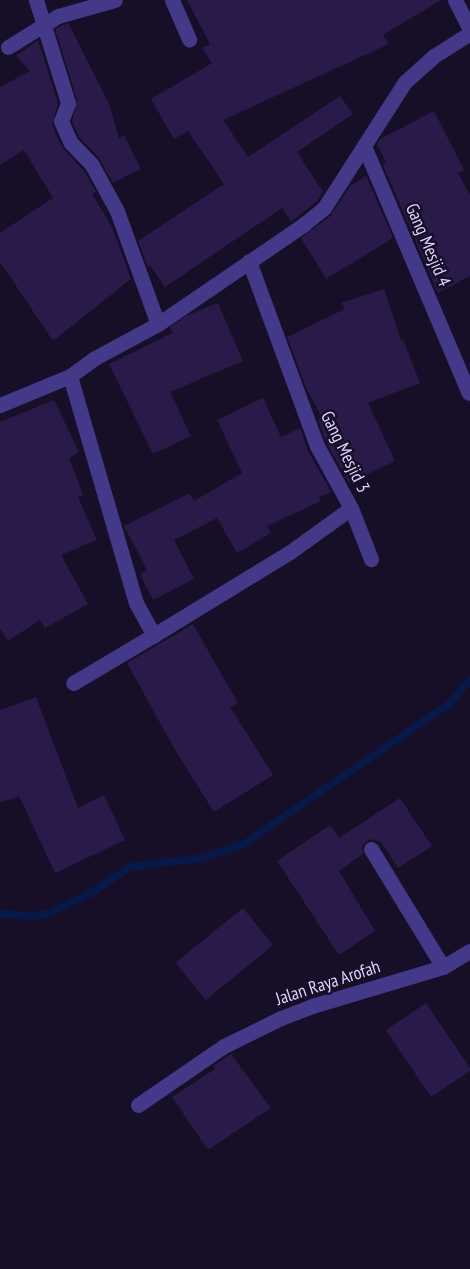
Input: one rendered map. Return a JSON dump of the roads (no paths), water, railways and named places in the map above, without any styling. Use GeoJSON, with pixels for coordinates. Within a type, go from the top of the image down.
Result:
{"type":"FeatureCollection","features":[{"type":"Feature","properties":{"kind":"street"},"geometry":{"type":"LineString","coordinates":[[36,0],[68,103],[61,121],[71,143],[92,165],[117,211],[158,324]]}},
{"type":"Feature","properties":{"kind":"street"},"geometry":{"type":"LineString","coordinates":[[8,47],[58,16],[115,0]]}},
{"type":"Feature","properties":{"kind":"street"},"geometry":{"type":"LineString","coordinates":[[172,0],[189,39]]}},
{"type":"Feature","properties":{"kind":"street"},"geometry":{"type":"LineString","coordinates":[[0,405],[70,375],[93,358],[158,324],[324,208],[405,82],[434,56],[470,31],[454,0]]}},
{"type":"Feature","properties":{"kind":"street","name":"Gang Mesjid 4"},"geometry":{"type":"LineString","coordinates":[[364,146],[469,393]]}},
{"type":"Feature","properties":{"kind":"street","name":"Gang Mesjid 3"},"geometry":{"type":"LineString","coordinates":[[73,683],[290,552],[351,508],[317,446],[249,261]]}},
{"type":"Feature","properties":{"kind":"street"},"geometry":{"type":"LineString","coordinates":[[70,375],[136,603],[154,635]]}},
{"type":"Feature","properties":{"kind":"street"},"geometry":{"type":"LineString","coordinates":[[351,508],[370,559]]}},
{"type":"Feature","properties":{"kind":"street"},"geometry":{"type":"LineString","coordinates":[[371,849],[443,967]]}},
{"type":"Feature","properties":{"kind":"street","name":"Jalan Raya Arofah"},"geometry":{"type":"LineString","coordinates":[[138,1105],[224,1046],[281,1018],[312,1006],[443,967],[470,951]]}},
{"type":"Feature","properties":{"kind":"waterway"},"geometry":{"type":"LineString","coordinates":[[0,913],[32,917],[53,912],[93,892],[130,867],[202,858],[244,844],[450,703],[470,680]]}}]}
